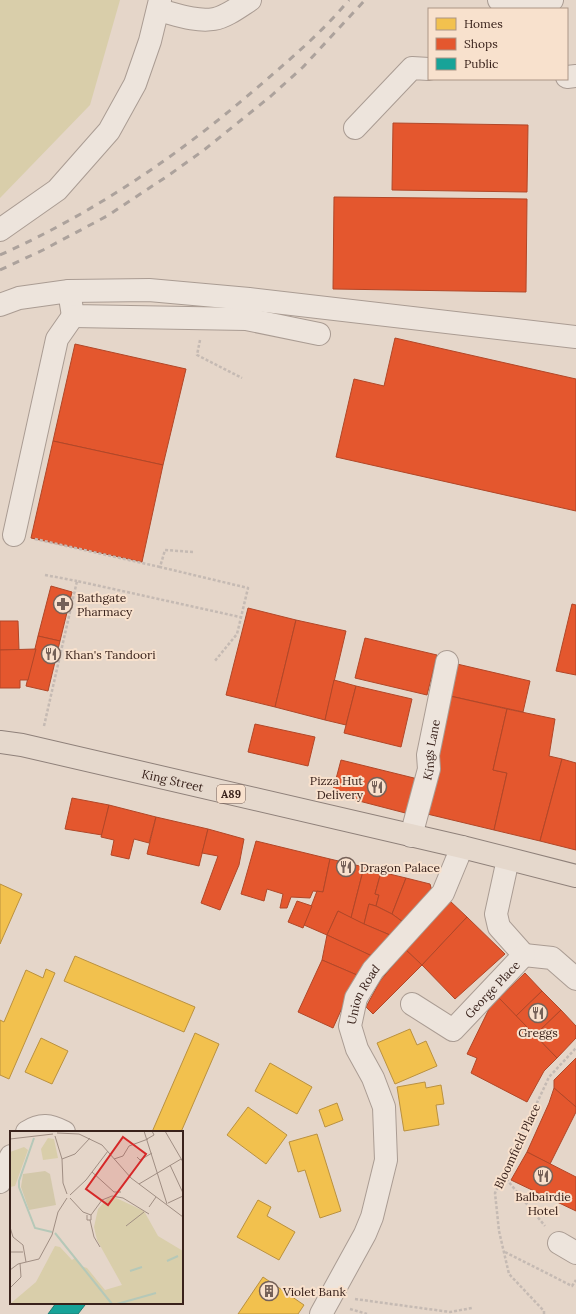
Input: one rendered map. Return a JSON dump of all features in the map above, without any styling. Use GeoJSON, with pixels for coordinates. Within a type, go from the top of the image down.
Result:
{"type":"FeatureCollection","features":[{"type":"Feature","properties":{"kind":"main road","name":"King Street"},"geometry":{"type":"LineString","coordinates":[[0,742],[22,745],[462,847]]}},
{"type":"Feature","properties":{"kind":"main road","name":"A89"},"geometry":{"type":"LineString","coordinates":[[462,847],[576,876]]}},
{"type":"Feature","properties":{"kind":"street"},"geometry":{"type":"LineString","coordinates":[[0,230],[57,190],[109,131],[135,84],[150,42],[159,5],[196,19],[214,19],[231,12],[250,0]]}},
{"type":"Feature","properties":{"kind":"street"},"geometry":{"type":"LineString","coordinates":[[499,0],[508,7],[546,4],[552,0]]}},
{"type":"Feature","properties":{"kind":"street"},"geometry":{"type":"LineString","coordinates":[[355,128],[412,68],[428,69]]}},
{"type":"Feature","properties":{"kind":"street"},"geometry":{"type":"LineString","coordinates":[[0,305],[19,298],[69,291],[149,290],[248,309],[576,337]]}},
{"type":"Feature","properties":{"kind":"street"},"geometry":{"type":"LineString","coordinates":[[14,535],[57,339],[74,316],[69,291]]}},
{"type":"Feature","properties":{"kind":"street"},"geometry":{"type":"LineString","coordinates":[[74,316],[204,318],[248,309],[319,334]]}},
{"type":"Feature","properties":{"kind":"street","name":"Kings Lane"},"geometry":{"type":"LineString","coordinates":[[411,836],[429,770],[428,755],[447,662]]}},
{"type":"Feature","properties":{"kind":"street","name":"Union Road"},"geometry":{"type":"LineString","coordinates":[[321,1314],[365,1234],[372,1217],[386,1160],[384,1107],[373,1078],[357,1049],[350,1026],[356,998],[373,970],[443,893],[462,847]]}},
{"type":"Feature","properties":{"kind":"street","name":"George Place"},"geometry":{"type":"LineString","coordinates":[[412,1004],[453,1030],[524,954],[499,927],[496,914],[508,859]]}},
{"type":"Feature","properties":{"kind":"street"},"geometry":{"type":"LineString","coordinates":[[524,954],[552,958],[576,979]]}},
{"type":"Feature","properties":{"kind":"street"},"geometry":{"type":"LineString","coordinates":[[29,1131],[34,1128],[52,1126],[62,1131]]}},
{"type":"Feature","properties":{"kind":"street"},"geometry":{"type":"LineString","coordinates":[[0,1182],[10,1158]]}},
{"type":"Feature","properties":{"kind":"path"},"geometry":{"type":"LineString","coordinates":[[204,318],[197,355],[242,378]]}},
{"type":"Feature","properties":{"kind":"path"},"geometry":{"type":"LineString","coordinates":[[14,535],[248,588],[237,634],[214,662]]}},
{"type":"Feature","properties":{"kind":"path"},"geometry":{"type":"LineString","coordinates":[[160,567],[165,550],[193,552]]}},
{"type":"Feature","properties":{"kind":"path"},"geometry":{"type":"LineString","coordinates":[[44,576],[77,581],[240,617]]}},
{"type":"Feature","properties":{"kind":"path"},"geometry":{"type":"LineString","coordinates":[[38,749],[77,581]]}},
{"type":"Feature","properties":{"kind":"path","name":"Bloomfield Place"},"geometry":{"type":"LineString","coordinates":[[544,1314],[544,1311],[509,1274],[499,1231],[495,1193],[548,1077],[576,1048]]}},
{"type":"Feature","properties":{"kind":"path"},"geometry":{"type":"LineString","coordinates":[[503,1175],[567,1248]]}},
{"type":"Feature","properties":{"kind":"path"},"geometry":{"type":"LineString","coordinates":[[504,1252],[572,1286],[576,1280]]}},
{"type":"Feature","properties":{"kind":"path"},"geometry":{"type":"LineString","coordinates":[[333,1294],[356,1299],[450,1312],[472,1308]]}},
{"type":"Feature","properties":{"kind":"shaded area"},"geometry":{"type":"Polygon","coordinates":[[[0,0],[120,0],[90,105],[0,198],[0,0]]]}},
{"type":"Feature","properties":{"kind":"building: Homes"},"geometry":{"type":"Polygon","coordinates":[[[0,884],[22,894],[0,944],[0,884]]]}},
{"type":"Feature","properties":{"kind":"building: Homes"},"geometry":{"type":"Polygon","coordinates":[[[75,956],[195,1007],[184,1032],[64,981],[75,956]]]}},
{"type":"Feature","properties":{"kind":"building: Homes"},"geometry":{"type":"Polygon","coordinates":[[[46,969],[55,973],[9,1079],[0,1075],[0,1020],[4,1022],[26,970],[43,978],[46,969]]]}},
{"type":"Feature","properties":{"kind":"building: Homes"},"geometry":{"type":"Polygon","coordinates":[[[410,1029],[417,1045],[426,1041],[437,1066],[395,1084],[377,1043],[410,1029]]]}},
{"type":"Feature","properties":{"kind":"building: Homes"},"geometry":{"type":"Polygon","coordinates":[[[195,1033],[219,1044],[181,1131],[152,1131],[195,1033]]]}},
{"type":"Feature","properties":{"kind":"building: Homes"},"geometry":{"type":"Polygon","coordinates":[[[41,1038],[68,1051],[52,1084],[25,1072],[41,1038]]]}},
{"type":"Feature","properties":{"kind":"building: Homes"},"geometry":{"type":"Polygon","coordinates":[[[270,1063],[312,1087],[297,1114],[255,1091],[270,1063]]]}},
{"type":"Feature","properties":{"kind":"building: Homes"},"geometry":{"type":"Polygon","coordinates":[[[425,1082],[426,1088],[441,1085],[444,1104],[436,1105],[439,1125],[404,1131],[397,1087],[425,1082]]]}},
{"type":"Feature","properties":{"kind":"building: Homes"},"geometry":{"type":"Polygon","coordinates":[[[337,1103],[343,1120],[325,1127],[319,1110],[337,1103]]]}},
{"type":"Feature","properties":{"kind":"building: Homes"},"geometry":{"type":"Polygon","coordinates":[[[248,1107],[287,1135],[266,1164],[227,1135],[248,1107]]]}},
{"type":"Feature","properties":{"kind":"building: Homes"},"geometry":{"type":"Polygon","coordinates":[[[317,1134],[341,1211],[320,1218],[305,1170],[298,1172],[289,1142],[317,1134]]]}},
{"type":"Feature","properties":{"kind":"building: Homes"},"geometry":{"type":"Polygon","coordinates":[[[258,1200],[271,1207],[267,1216],[295,1232],[279,1260],[237,1237],[258,1200]]]}},
{"type":"Feature","properties":{"kind":"building: Homes","name":"Violet Bank"},"geometry":{"type":"Polygon","coordinates":[[[263,1277],[304,1305],[298,1314],[238,1314],[263,1277]]]}},
{"type":"Feature","properties":{"kind":"building: Shops"},"geometry":{"type":"Polygon","coordinates":[[[393,123],[528,125],[527,192],[392,190],[393,123]]]}},
{"type":"Feature","properties":{"kind":"building: Shops"},"geometry":{"type":"Polygon","coordinates":[[[334,197],[527,199],[526,292],[333,289],[334,197]]]}},
{"type":"Feature","properties":{"kind":"building: Shops"},"geometry":{"type":"Polygon","coordinates":[[[395,338],[576,379],[576,511],[336,457],[354,379],[384,386],[395,338]]]}},
{"type":"Feature","properties":{"kind":"building: Shops"},"geometry":{"type":"Polygon","coordinates":[[[75,344],[186,369],[163,465],[53,441],[75,344]]]}},
{"type":"Feature","properties":{"kind":"building: Shops"},"geometry":{"type":"Polygon","coordinates":[[[53,441],[163,465],[142,562],[31,538],[53,441]]]}},
{"type":"Feature","properties":{"kind":"building: Shops"},"geometry":{"type":"Polygon","coordinates":[[[51,586],[72,592],[60,641],[38,636],[51,586]]]}},
{"type":"Feature","properties":{"kind":"building: Shops"},"geometry":{"type":"Polygon","coordinates":[[[572,604],[576,605],[576,675],[556,671],[572,604]]]}},
{"type":"Feature","properties":{"kind":"building: Shops"},"geometry":{"type":"Polygon","coordinates":[[[248,608],[296,620],[275,707],[226,695],[248,608]]]}},
{"type":"Feature","properties":{"kind":"building: Shops"},"geometry":{"type":"Polygon","coordinates":[[[296,620],[346,631],[325,720],[275,707],[296,620]]]}},
{"type":"Feature","properties":{"kind":"building: Shops"},"geometry":{"type":"Polygon","coordinates":[[[0,621],[18,621],[19,650],[0,650],[0,621]]]}},
{"type":"Feature","properties":{"kind":"building: Shops"},"geometry":{"type":"Polygon","coordinates":[[[38,636],[60,641],[48,691],[26,686],[38,636]]]}},
{"type":"Feature","properties":{"kind":"building: Shops"},"geometry":{"type":"Polygon","coordinates":[[[365,638],[437,655],[427,695],[355,678],[365,638]]]}},
{"type":"Feature","properties":{"kind":"building: Shops"},"geometry":{"type":"Polygon","coordinates":[[[36,649],[28,680],[20,680],[20,688],[0,688],[0,650],[36,649]]]}},
{"type":"Feature","properties":{"kind":"building: Shops"},"geometry":{"type":"Polygon","coordinates":[[[457,664],[530,681],[523,712],[450,696],[457,664]]]}},
{"type":"Feature","properties":{"kind":"building: Shops"},"geometry":{"type":"Polygon","coordinates":[[[334,680],[356,686],[346,725],[325,720],[334,680]]]}},
{"type":"Feature","properties":{"kind":"building: Shops"},"geometry":{"type":"Polygon","coordinates":[[[356,686],[412,699],[401,747],[344,733],[356,686]]]}},
{"type":"Feature","properties":{"kind":"building: Shops"},"geometry":{"type":"Polygon","coordinates":[[[450,696],[507,709],[493,770],[507,773],[494,830],[423,813],[450,696]]]}},
{"type":"Feature","properties":{"kind":"building: Shops"},"geometry":{"type":"Polygon","coordinates":[[[507,709],[555,719],[549,756],[562,759],[540,841],[494,830],[507,773],[493,770],[507,709]]]}},
{"type":"Feature","properties":{"kind":"building: Shops"},"geometry":{"type":"Polygon","coordinates":[[[255,724],[315,737],[308,766],[248,752],[255,724]]]}},
{"type":"Feature","properties":{"kind":"building: Shops"},"geometry":{"type":"Polygon","coordinates":[[[562,759],[576,763],[576,850],[540,841],[562,759]]]}},
{"type":"Feature","properties":{"kind":"building: Shops","name":"Pizza Hut Delivery"},"geometry":{"type":"Polygon","coordinates":[[[341,760],[422,780],[413,815],[332,794],[341,760]]]}},
{"type":"Feature","properties":{"kind":"building: Shops"},"geometry":{"type":"Polygon","coordinates":[[[72,798],[109,805],[102,835],[65,829],[72,798]]]}},
{"type":"Feature","properties":{"kind":"building: Shops"},"geometry":{"type":"Polygon","coordinates":[[[109,805],[156,817],[149,843],[134,839],[129,859],[111,855],[114,840],[101,837],[109,805]]]}},
{"type":"Feature","properties":{"kind":"building: Shops"},"geometry":{"type":"Polygon","coordinates":[[[156,817],[208,829],[199,866],[147,854],[156,817]]]}},
{"type":"Feature","properties":{"kind":"building: Shops"},"geometry":{"type":"Polygon","coordinates":[[[208,829],[244,839],[239,865],[220,910],[201,903],[218,856],[202,853],[208,829]]]}},
{"type":"Feature","properties":{"kind":"building: Shops"},"geometry":{"type":"Polygon","coordinates":[[[256,841],[330,859],[323,892],[313,891],[310,898],[291,897],[287,908],[280,908],[283,894],[267,889],[264,901],[241,894],[256,841]]]}},
{"type":"Feature","properties":{"kind":"building: Shops"},"geometry":{"type":"Polygon","coordinates":[[[330,859],[364,867],[351,918],[338,911],[327,935],[304,925],[317,891],[323,892],[330,859]]]}},
{"type":"Feature","properties":{"kind":"building: Shops"},"geometry":{"type":"Polygon","coordinates":[[[364,867],[381,872],[375,894],[379,895],[376,906],[369,904],[364,924],[351,918],[364,867]]]}},
{"type":"Feature","properties":{"kind":"building: Shops"},"geometry":{"type":"Polygon","coordinates":[[[381,872],[406,878],[392,914],[376,906],[379,895],[375,894],[381,872]]]}},
{"type":"Feature","properties":{"kind":"building: Shops"},"geometry":{"type":"Polygon","coordinates":[[[406,878],[430,884],[432,891],[403,922],[392,914],[406,878]]]}},
{"type":"Feature","properties":{"kind":"building: Shops"},"geometry":{"type":"Polygon","coordinates":[[[297,901],[312,906],[303,928],[288,922],[297,901]]]}},
{"type":"Feature","properties":{"kind":"building: Shops"},"geometry":{"type":"Polygon","coordinates":[[[450,901],[467,917],[422,965],[406,950],[450,901]]]}},
{"type":"Feature","properties":{"kind":"building: Shops"},"geometry":{"type":"Polygon","coordinates":[[[369,904],[392,914],[403,922],[390,935],[364,924],[369,904]]]}},
{"type":"Feature","properties":{"kind":"building: Shops"},"geometry":{"type":"Polygon","coordinates":[[[338,911],[390,935],[372,956],[327,935],[338,911]]]}},
{"type":"Feature","properties":{"kind":"building: Shops"},"geometry":{"type":"Polygon","coordinates":[[[467,917],[505,954],[455,999],[422,965],[467,917]]]}},
{"type":"Feature","properties":{"kind":"building: Shops"},"geometry":{"type":"Polygon","coordinates":[[[327,935],[372,956],[357,975],[322,960],[327,935]]]}},
{"type":"Feature","properties":{"kind":"building: Shops"},"geometry":{"type":"Polygon","coordinates":[[[406,950],[422,965],[373,1014],[366,1007],[380,981],[406,950]]]}},
{"type":"Feature","properties":{"kind":"building: Shops"},"geometry":{"type":"Polygon","coordinates":[[[322,960],[357,975],[333,1028],[298,1012],[322,960]]]}},
{"type":"Feature","properties":{"kind":"building: Shops"},"geometry":{"type":"Polygon","coordinates":[[[525,973],[542,991],[516,1016],[499,998],[525,973]]]}},
{"type":"Feature","properties":{"kind":"building: Shops","name":"Greggs"},"geometry":{"type":"Polygon","coordinates":[[[542,991],[561,1010],[535,1035],[516,1016],[542,991]]]}},
{"type":"Feature","properties":{"kind":"building: Shops"},"geometry":{"type":"Polygon","coordinates":[[[499,998],[557,1058],[544,1071],[527,1102],[471,1073],[477,1058],[467,1054],[489,1009],[499,998]]]}},
{"type":"Feature","properties":{"kind":"building: Shops"},"geometry":{"type":"Polygon","coordinates":[[[561,1010],[576,1026],[576,1038],[557,1058],[535,1035],[561,1010]]]}},
{"type":"Feature","properties":{"kind":"building: Shops"},"geometry":{"type":"Polygon","coordinates":[[[576,1058],[576,1107],[554,1088],[554,1080],[576,1058]]]}},
{"type":"Feature","properties":{"kind":"building: Shops"},"geometry":{"type":"Polygon","coordinates":[[[554,1088],[576,1107],[576,1112],[550,1164],[527,1152],[549,1103],[554,1088]]]}},
{"type":"Feature","properties":{"kind":"building: Shops"},"geometry":{"type":"Polygon","coordinates":[[[527,1152],[576,1177],[576,1211],[511,1180],[527,1152]]]}},
{"type":"Feature","properties":{"kind":"building: Public"},"geometry":{"type":"Polygon","coordinates":[[[55,1304],[85,1305],[78,1314],[48,1314],[55,1304]]]}},
{"type":"Feature","properties":{"kind":"railway"},"geometry":{"type":"LineString","coordinates":[[0,255],[72,219],[139,178],[172,155],[235,106],[288,61],[319,32],[349,0]]}},
{"type":"Feature","properties":{"kind":"railway"},"geometry":{"type":"LineString","coordinates":[[0,270],[43,250],[107,216],[204,150],[271,96],[303,67],[365,0]]}},
{"type":"Feature","properties":{"kind":"place","name":"Bathgate Pharmacy"},"geometry":{"type":"Point","coordinates":[63,604]}},
{"type":"Feature","properties":{"kind":"place","name":"Khan's Tandoori"},"geometry":{"type":"Point","coordinates":[51,654]}},
{"type":"Feature","properties":{"kind":"place","name":"Pizza Hut Delivery"},"geometry":{"type":"Point","coordinates":[377,787]}},
{"type":"Feature","properties":{"kind":"place","name":"Dragon Palace"},"geometry":{"type":"Point","coordinates":[346,867]}},
{"type":"Feature","properties":{"kind":"place","name":"Greggs"},"geometry":{"type":"Point","coordinates":[538,1013]}},
{"type":"Feature","properties":{"kind":"place","name":"Balbairdie Hotel"},"geometry":{"type":"Point","coordinates":[543,1176]}},
{"type":"Feature","properties":{"kind":"place","name":"Violet Bank"},"geometry":{"type":"Point","coordinates":[269,1291]}}]}
